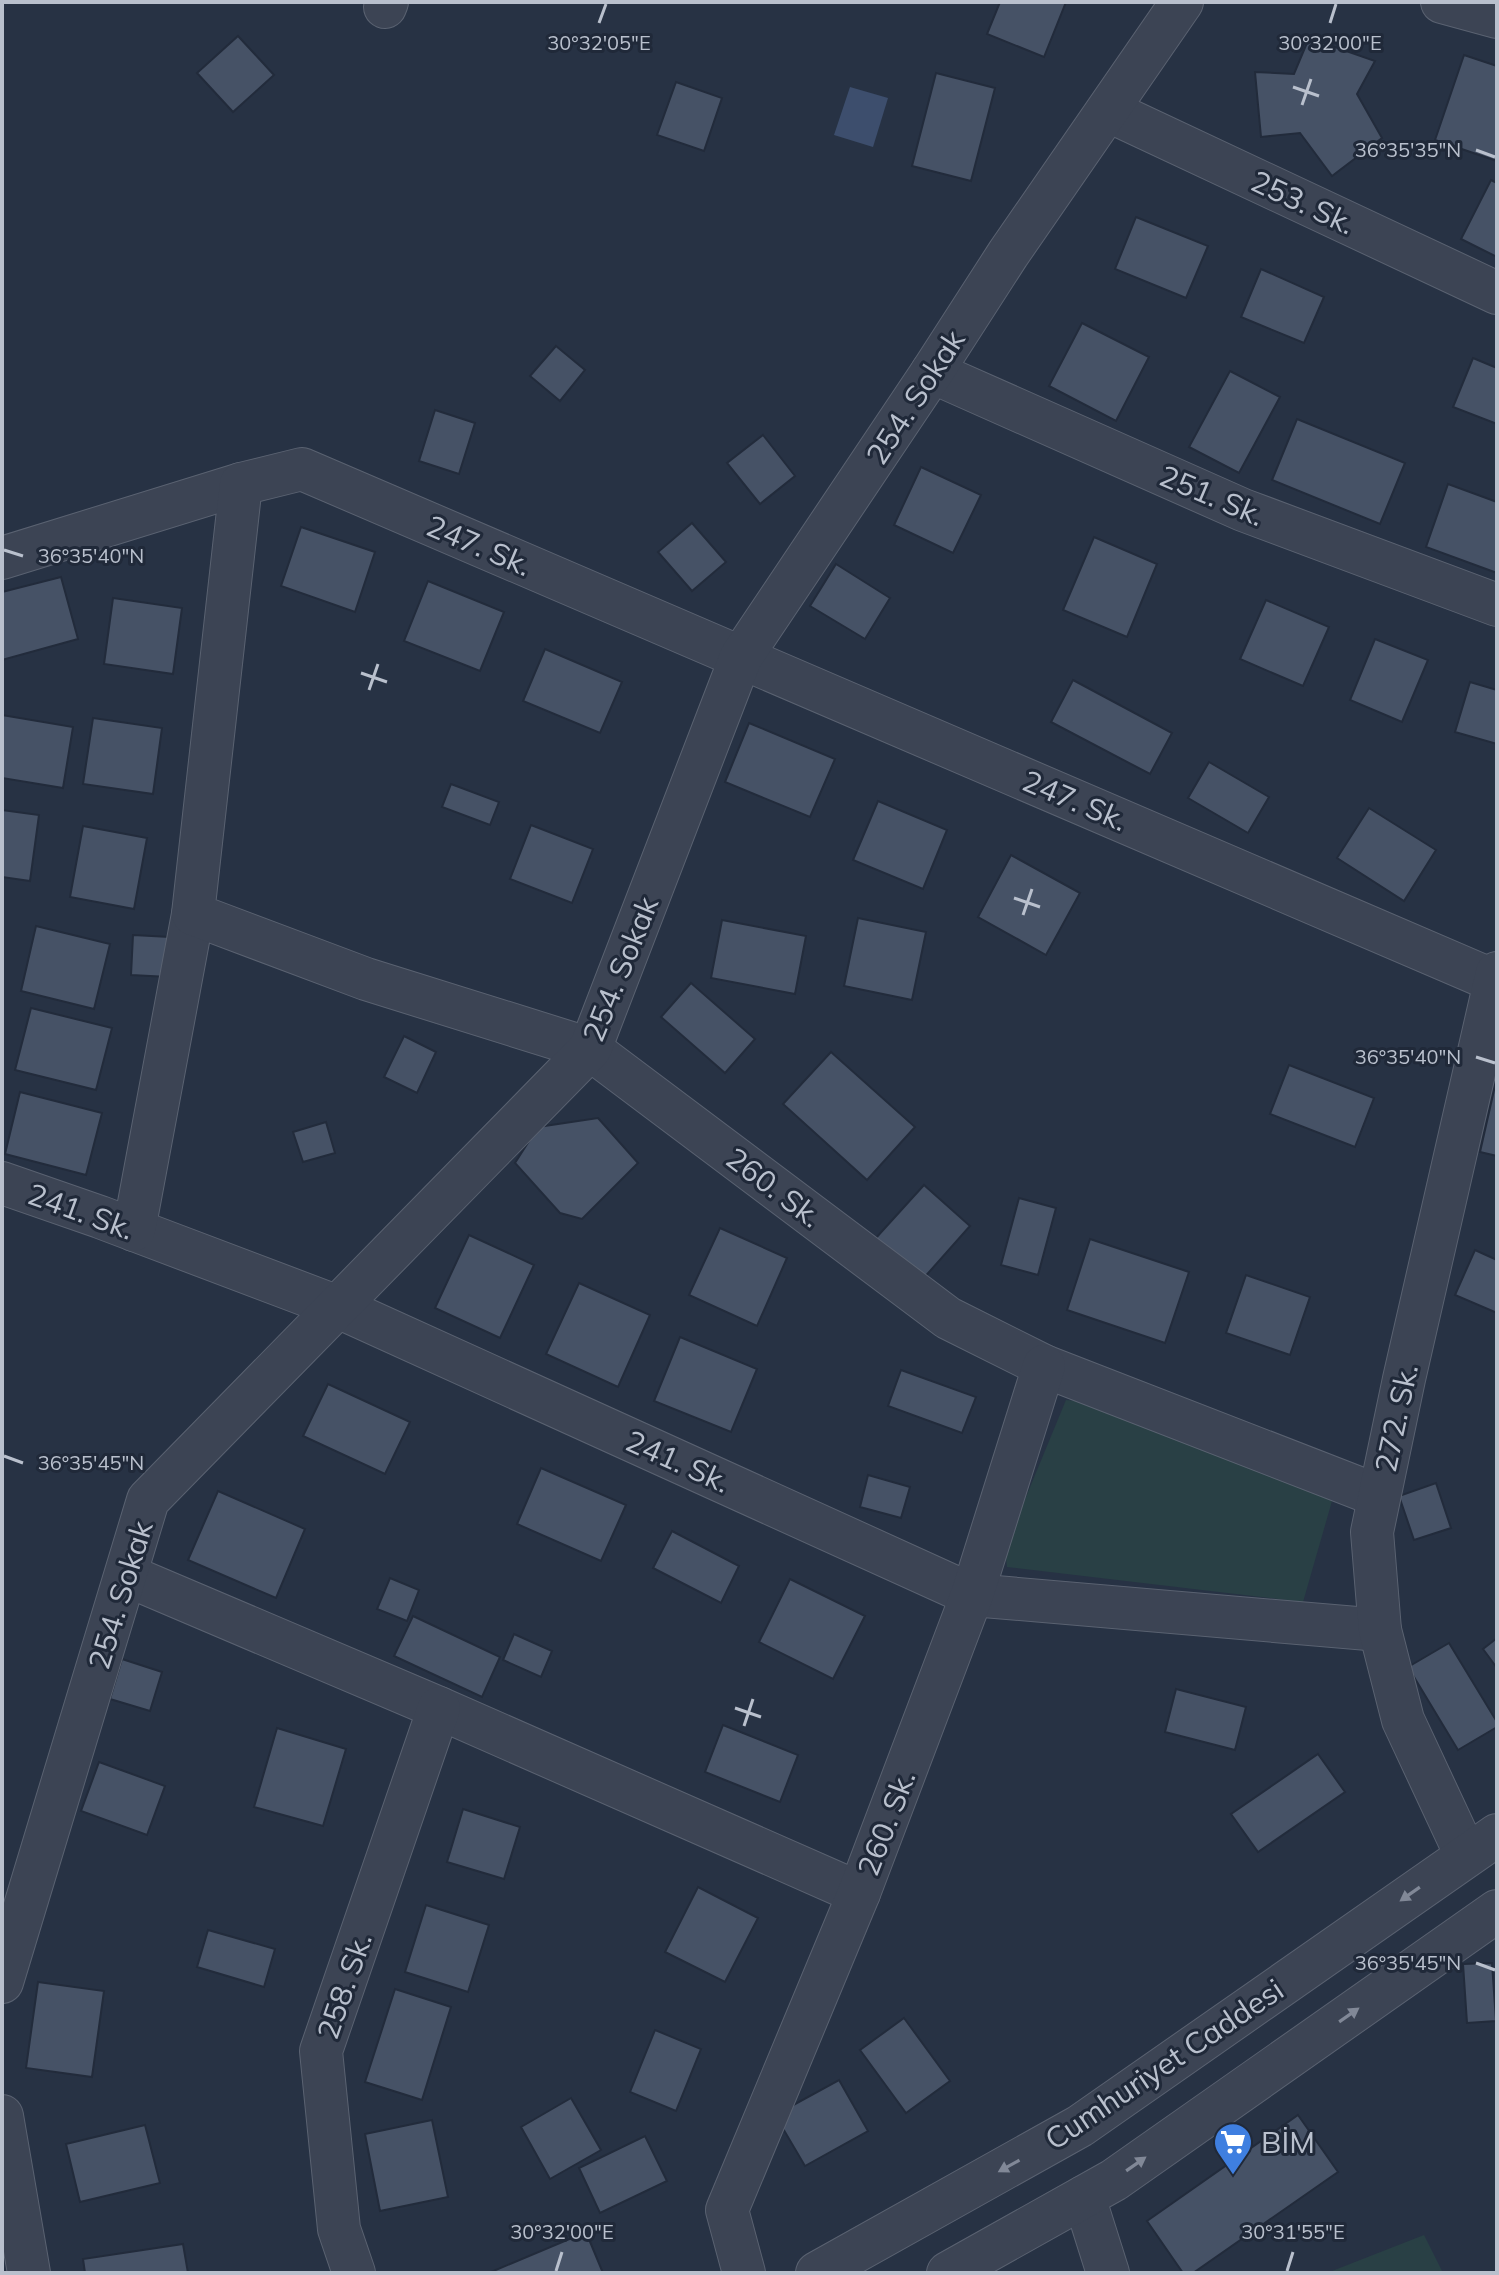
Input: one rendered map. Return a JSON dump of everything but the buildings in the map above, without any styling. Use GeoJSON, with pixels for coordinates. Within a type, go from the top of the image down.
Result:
{"type":"FeatureCollection","features":[{"type":"Feature","properties":{"kind":"street","name":"254. Sokak"},"geometry":{"type":"LineString","coordinates":[[2,1982],[148,1500],[590,1049],[741,657],[1008,254],[1182,2]]}},
{"type":"Feature","properties":{"kind":"street"},"geometry":{"type":"LineString","coordinates":[[1442,2],[1497,17]]}},
{"type":"Feature","properties":{"kind":"street","name":"253. Sk."},"geometry":{"type":"LineString","coordinates":[[1109,111],[1497,293]]}},
{"type":"Feature","properties":{"kind":"street","name":"251. Sk."},"geometry":{"type":"LineString","coordinates":[[932,372],[1243,510],[1497,605]]}},
{"type":"Feature","properties":{"kind":"street","name":"247. Sk."},"geometry":{"type":"LineString","coordinates":[[2,558],[241,484],[302,469],[1496,978]]}},
{"type":"Feature","properties":{"kind":"street"},"geometry":{"type":"LineString","coordinates":[[134,1230],[193,914],[241,484]]}},
{"type":"Feature","properties":{"kind":"street"},"geometry":{"type":"LineString","coordinates":[[193,914],[366,979],[590,1049]]}},
{"type":"Feature","properties":{"kind":"street","name":"272. Sk."},"geometry":{"type":"LineString","coordinates":[[1481,1845],[1403,1720],[1380,1630],[1372,1532],[1496,978]]}},
{"type":"Feature","properties":{"kind":"street","name":"260. Sk."},"geometry":{"type":"LineString","coordinates":[[590,1049],[948,1318],[1044,1366],[1379,1496]]}},
{"type":"Feature","properties":{"kind":"street","name":"241. Sk."},"geometry":{"type":"LineString","coordinates":[[2,1183],[338,1307],[972,1595],[1380,1630]]}},
{"type":"Feature","properties":{"kind":"street","name":"260. Sk."},"geometry":{"type":"LineString","coordinates":[[744,2273],[727,2210],[859,1893],[972,1595],[1044,1366]]}},
{"type":"Feature","properties":{"kind":"street"},"geometry":{"type":"LineString","coordinates":[[126,1575],[439,1708],[859,1893]]}},
{"type":"Feature","properties":{"kind":"street","name":"258. Sk."},"geometry":{"type":"LineString","coordinates":[[354,2273],[339,2229],[321,2051],[439,1708]]}},
{"type":"Feature","properties":{"kind":"street","name":"Cumhuriyet Caddesi"},"geometry":{"type":"LineString","coordinates":[[817,2273],[1080,2126],[1481,1845]]}},
{"type":"Feature","properties":{"kind":"street"},"geometry":{"type":"LineString","coordinates":[[948,2273],[1114,2180],[1497,1911]]}},
{"type":"Feature","properties":{"kind":"street"},"geometry":{"type":"LineString","coordinates":[[2,2116],[29,2273]]}},
{"type":"Feature","properties":{"kind":"street"},"geometry":{"type":"LineString","coordinates":[[1084,2197],[1108,2273]]}},
{"type":"Feature","properties":{"kind":"green space"},"geometry":{"type":"Polygon","coordinates":[[[1066,1400],[1099,1403],[1332,1501],[1303,1602],[1007,1567],[1005,1548],[1066,1400]]]}},
{"type":"Feature","properties":{"kind":"green space"},"geometry":{"type":"Polygon","coordinates":[[[1424,2235],[1443,2273],[1327,2273],[1424,2235]]]}},
{"type":"Feature","properties":{"kind":"water"},"geometry":{"type":"Polygon","coordinates":[[[850,87],[888,98],[873,147],[834,135],[850,87]]]}},
{"type":"Feature","properties":{"kind":"place","name":"BİM"},"geometry":{"type":"Point","coordinates":[1233,2176]}}]}
